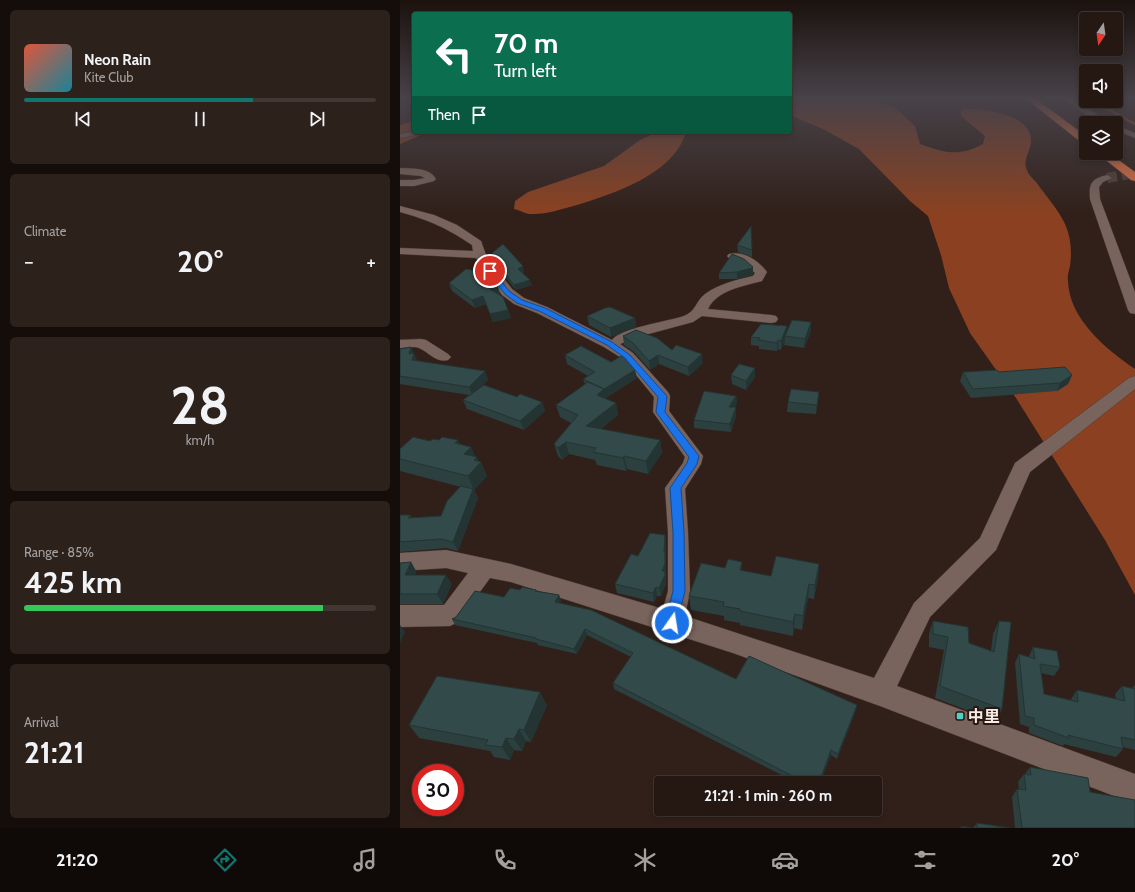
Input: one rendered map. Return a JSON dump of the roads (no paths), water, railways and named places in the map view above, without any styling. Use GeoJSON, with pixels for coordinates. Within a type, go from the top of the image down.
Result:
{"type":"FeatureCollection","features":[{"type":"Feature","properties":{"kind":"highway"},"geometry":{"type":"LineString","coordinates":[[1112,160],[1135,177]]}},
{"type":"Feature","properties":{"kind":"street"},"geometry":{"type":"LineString","coordinates":[[400,171],[423,173],[430,176],[431,179],[414,183],[400,183]]}},
{"type":"Feature","properties":{"kind":"street"},"geometry":{"type":"LineString","coordinates":[[1107,178],[1100,180],[1094,186],[1095,199],[1135,310]]}},
{"type":"Feature","properties":{"kind":"street"},"geometry":{"type":"LineString","coordinates":[[400,209],[430,217],[453,226],[477,243],[480,255],[507,292],[519,301],[542,310],[609,344],[628,356],[662,396],[660,412],[694,456],[692,464],[675,488],[678,532],[679,591],[672,623]]}},
{"type":"Feature","properties":{"kind":"street"},"geometry":{"type":"LineString","coordinates":[[400,251],[480,255]]}},
{"type":"Feature","properties":{"kind":"street"},"geometry":{"type":"LineString","coordinates":[[609,344],[636,333],[688,319],[700,312],[705,301],[724,288],[758,278],[761,272],[749,261],[733,256]]}},
{"type":"Feature","properties":{"kind":"street"},"geometry":{"type":"LineString","coordinates":[[700,312],[771,319]]}},
{"type":"Feature","properties":{"kind":"street"},"geometry":{"type":"LineString","coordinates":[[400,344],[421,343],[443,357]]}},
{"type":"Feature","properties":{"kind":"street"},"geometry":{"type":"LineString","coordinates":[[880,693],[922,610],[988,544],[1022,468],[1135,382]]}},
{"type":"Feature","properties":{"kind":"street"},"geometry":{"type":"LineString","coordinates":[[400,562],[446,559],[511,573],[672,623],[880,693],[1135,789]]}},
{"type":"Feature","properties":{"kind":"street"},"geometry":{"type":"LineString","coordinates":[[400,616],[450,614],[484,568]]}},
{"type":"Feature","properties":{"kind":"tunnel"},"geometry":{"type":"LineString","coordinates":[[1107,178],[1135,173]]}},
{"type":"Feature","properties":{"kind":"place","name":"中里"},"geometry":{"type":"Point","coordinates":[960,716]}}]}
